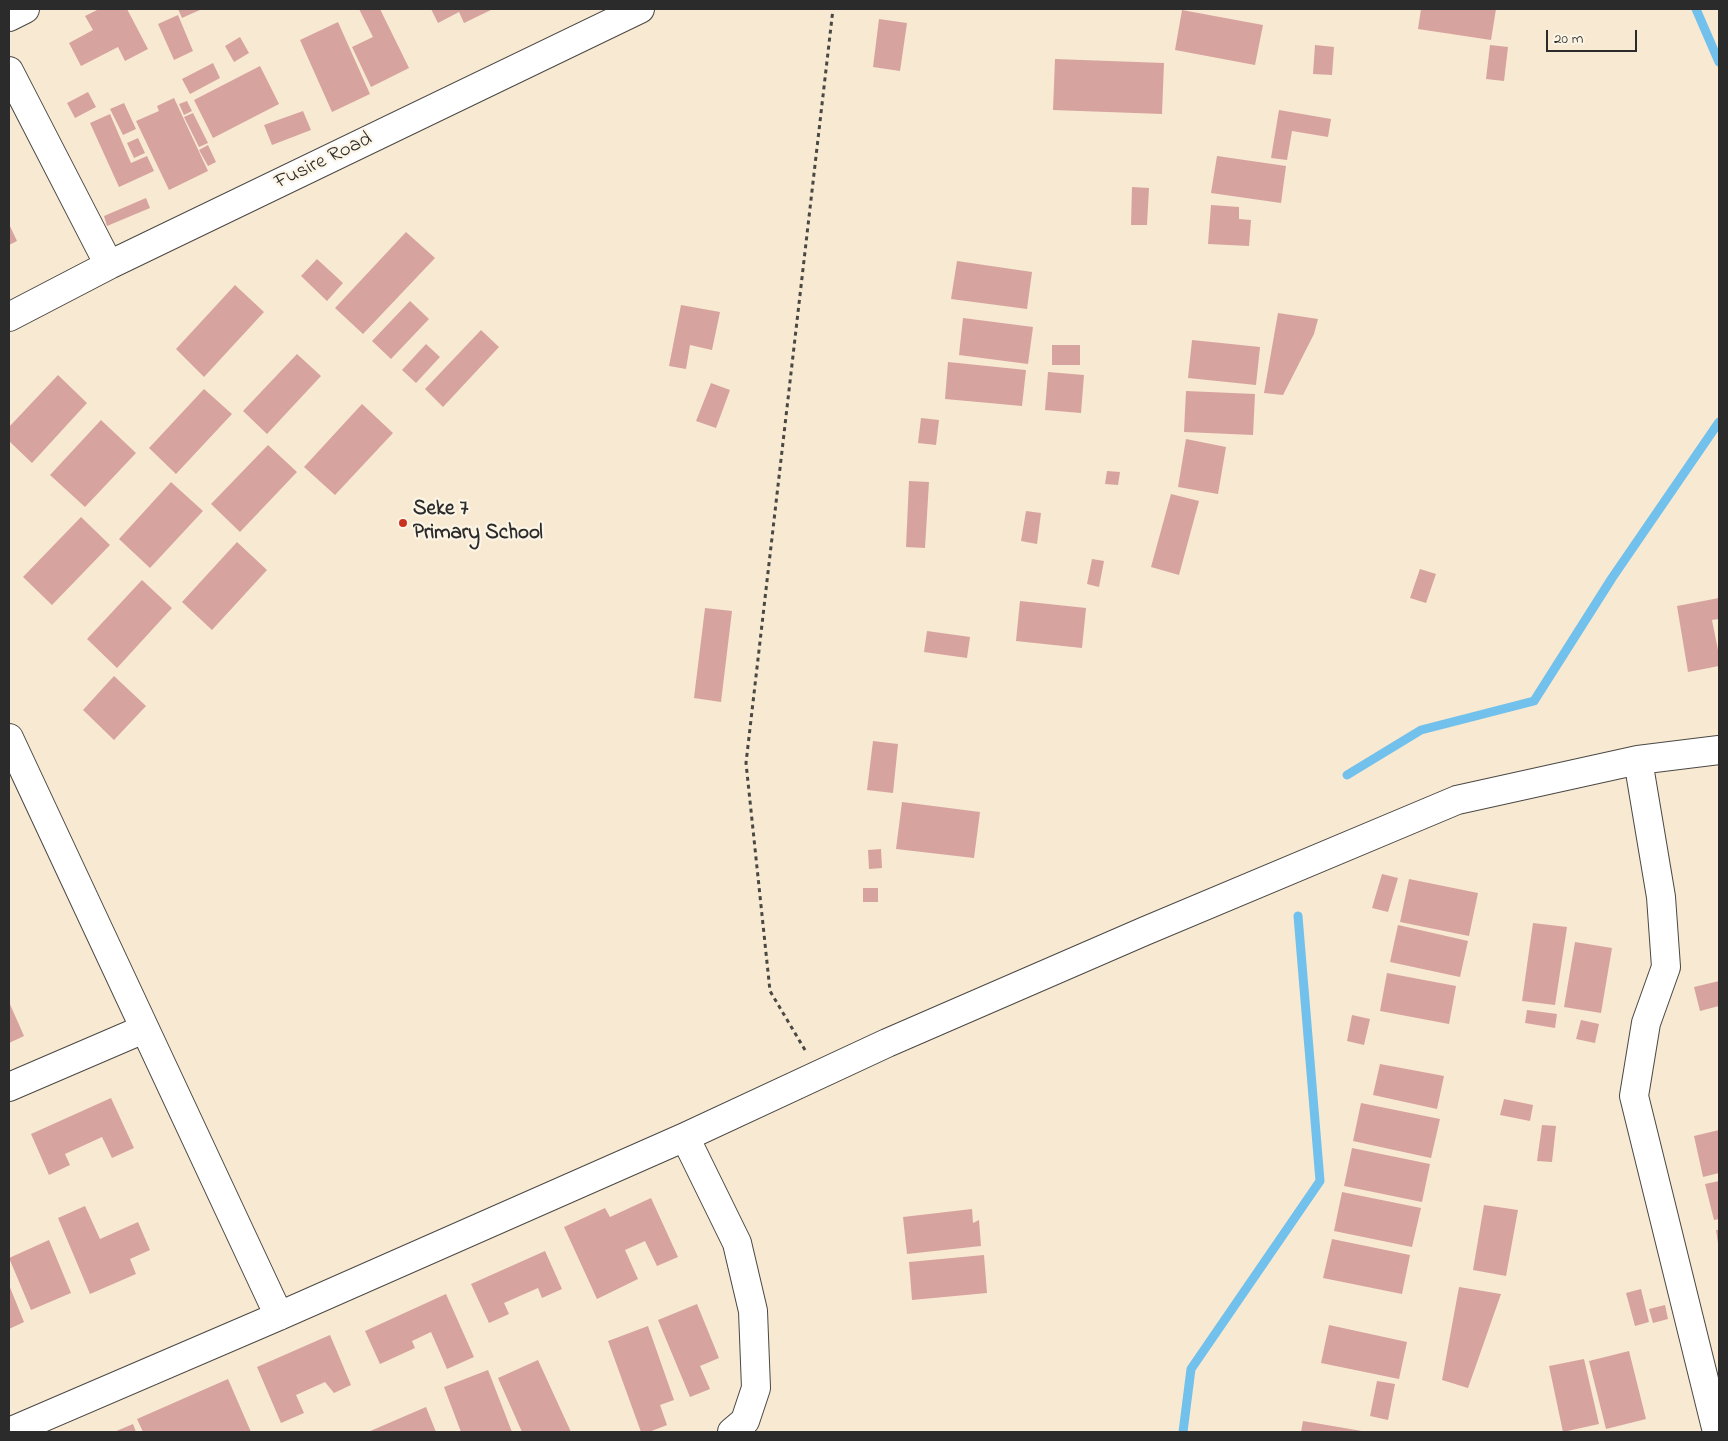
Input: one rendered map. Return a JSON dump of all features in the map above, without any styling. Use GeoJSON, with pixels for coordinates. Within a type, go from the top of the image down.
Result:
{"type":"FeatureCollection","features":[{"type":"Feature","properties":{"kind":"street"},"geometry":{"type":"LineString","coordinates":[[9,17],[25,9]]}},
{"type":"Feature","properties":{"kind":"street","name":"Fusire Road"},"geometry":{"type":"LineString","coordinates":[[9,317],[109,265],[640,9]]}},
{"type":"Feature","properties":{"kind":"street"},"geometry":{"type":"LineString","coordinates":[[9,72],[109,265]]}},
{"type":"Feature","properties":{"kind":"street"},"geometry":{"type":"LineString","coordinates":[[9,738],[278,1316]]}},
{"type":"Feature","properties":{"kind":"street"},"geometry":{"type":"LineString","coordinates":[[9,1432],[685,1137],[819,1074],[1144,931],[1457,800],[1638,760],[1719,750]]}},
{"type":"Feature","properties":{"kind":"street"},"geometry":{"type":"LineString","coordinates":[[1638,760],[1661,897],[1666,967],[1646,1023],[1634,1096],[1718,1432]]}},
{"type":"Feature","properties":{"kind":"street"},"geometry":{"type":"LineString","coordinates":[[9,1087],[144,1029]]}},
{"type":"Feature","properties":{"kind":"street"},"geometry":{"type":"LineString","coordinates":[[685,1137],[737,1242],[753,1312],[756,1388],[745,1421],[732,1432]]}},
{"type":"Feature","properties":{"kind":"path"},"geometry":{"type":"LineString","coordinates":[[819,1074],[770,990],[746,763],[833,9]]}},
{"type":"Feature","properties":{"kind":"building"},"geometry":{"type":"Polygon","coordinates":[[[99,9],[127,9],[148,49],[125,61],[118,47],[81,66],[69,43],[93,30],[85,16],[99,9]]]}},
{"type":"Feature","properties":{"kind":"building"},"geometry":{"type":"Polygon","coordinates":[[[178,9],[202,9],[182,18],[178,9]]]}},
{"type":"Feature","properties":{"kind":"building"},"geometry":{"type":"Polygon","coordinates":[[[359,9],[380,9],[409,68],[371,87],[352,47],[373,37],[359,9]]]}},
{"type":"Feature","properties":{"kind":"building"},"geometry":{"type":"Polygon","coordinates":[[[431,9],[493,9],[464,23],[459,12],[438,23],[431,9]]]}},
{"type":"Feature","properties":{"kind":"building"},"geometry":{"type":"Polygon","coordinates":[[[1421,9],[1496,9],[1491,40],[1418,29],[1421,9]]]}},
{"type":"Feature","properties":{"kind":"building"},"geometry":{"type":"Polygon","coordinates":[[[1182,10],[1263,25],[1255,65],[1175,50],[1182,10]]]}},
{"type":"Feature","properties":{"kind":"building"},"geometry":{"type":"Polygon","coordinates":[[[178,15],[193,51],[174,60],[158,24],[178,15]]]}},
{"type":"Feature","properties":{"kind":"building"},"geometry":{"type":"Polygon","coordinates":[[[879,19],[907,23],[900,71],[873,67],[879,19]]]}},
{"type":"Feature","properties":{"kind":"building"},"geometry":{"type":"Polygon","coordinates":[[[338,22],[370,94],[332,112],[300,40],[338,22]]]}},
{"type":"Feature","properties":{"kind":"building"},"geometry":{"type":"Polygon","coordinates":[[[240,37],[249,53],[234,62],[225,46],[240,37]]]}},
{"type":"Feature","properties":{"kind":"building"},"geometry":{"type":"Polygon","coordinates":[[[1315,45],[1334,47],[1332,75],[1313,74],[1315,45]]]}},
{"type":"Feature","properties":{"kind":"building"},"geometry":{"type":"Polygon","coordinates":[[[1490,45],[1508,47],[1504,81],[1486,79],[1490,45]]]}},
{"type":"Feature","properties":{"kind":"building"},"geometry":{"type":"Polygon","coordinates":[[[1055,59],[1164,63],[1162,114],[1053,110],[1055,59]]]}},
{"type":"Feature","properties":{"kind":"building"},"geometry":{"type":"Polygon","coordinates":[[[213,63],[220,78],[190,94],[182,79],[213,63]]]}},
{"type":"Feature","properties":{"kind":"building"},"geometry":{"type":"Polygon","coordinates":[[[260,66],[279,104],[213,138],[194,100],[260,66]]]}},
{"type":"Feature","properties":{"kind":"building"},"geometry":{"type":"Polygon","coordinates":[[[88,92],[96,107],[75,118],[67,103],[88,92]]]}},
{"type":"Feature","properties":{"kind":"building"},"geometry":{"type":"Polygon","coordinates":[[[174,98],[208,171],[169,190],[136,121],[159,111],[157,106],[174,98]]]}},
{"type":"Feature","properties":{"kind":"building"},"geometry":{"type":"Polygon","coordinates":[[[187,101],[192,111],[184,115],[179,104],[187,101]]]}},
{"type":"Feature","properties":{"kind":"building"},"geometry":{"type":"Polygon","coordinates":[[[124,103],[136,129],[123,135],[110,109],[124,103]]]}},
{"type":"Feature","properties":{"kind":"building"},"geometry":{"type":"Polygon","coordinates":[[[1279,110],[1331,119],[1328,137],[1292,131],[1287,160],[1271,158],[1279,110]]]}},
{"type":"Feature","properties":{"kind":"building"},"geometry":{"type":"Polygon","coordinates":[[[303,111],[311,130],[272,145],[264,125],[303,111]]]}},
{"type":"Feature","properties":{"kind":"building"},"geometry":{"type":"Polygon","coordinates":[[[193,113],[208,143],[199,147],[184,117],[193,113]]]}},
{"type":"Feature","properties":{"kind":"building"},"geometry":{"type":"Polygon","coordinates":[[[110,114],[131,163],[147,156],[154,171],[119,187],[90,123],[110,114]]]}},
{"type":"Feature","properties":{"kind":"building"},"geometry":{"type":"Polygon","coordinates":[[[138,138],[145,153],[134,158],[127,143],[138,138]]]}},
{"type":"Feature","properties":{"kind":"building"},"geometry":{"type":"Polygon","coordinates":[[[208,145],[216,162],[208,166],[199,150],[208,145]]]}},
{"type":"Feature","properties":{"kind":"building"},"geometry":{"type":"Polygon","coordinates":[[[1217,156],[1286,166],[1281,203],[1211,193],[1217,156]]]}},
{"type":"Feature","properties":{"kind":"building"},"geometry":{"type":"Polygon","coordinates":[[[1132,187],[1149,188],[1147,225],[1131,225],[1132,187]]]}},
{"type":"Feature","properties":{"kind":"building"},"geometry":{"type":"Polygon","coordinates":[[[146,198],[150,208],[107,226],[104,216],[146,198]]]}},
{"type":"Feature","properties":{"kind":"building"},"geometry":{"type":"Polygon","coordinates":[[[1211,205],[1239,207],[1239,219],[1251,220],[1249,246],[1208,244],[1211,205]]]}},
{"type":"Feature","properties":{"kind":"building"},"geometry":{"type":"Polygon","coordinates":[[[9,224],[17,241],[9,245],[9,224]]]}},
{"type":"Feature","properties":{"kind":"building"},"geometry":{"type":"Polygon","coordinates":[[[406,232],[435,258],[363,334],[335,308],[406,232]]]}},
{"type":"Feature","properties":{"kind":"building"},"geometry":{"type":"Polygon","coordinates":[[[317,259],[343,283],[327,301],[301,276],[317,259]]]}},
{"type":"Feature","properties":{"kind":"building"},"geometry":{"type":"Polygon","coordinates":[[[957,261],[1032,272],[1027,309],[951,299],[957,261]]]}},
{"type":"Feature","properties":{"kind":"building"},"geometry":{"type":"Polygon","coordinates":[[[235,285],[264,312],[204,377],[176,349],[235,285]]]}},
{"type":"Feature","properties":{"kind":"building"},"geometry":{"type":"Polygon","coordinates":[[[410,301],[429,319],[391,359],[372,341],[410,301]]]}},
{"type":"Feature","properties":{"kind":"building"},"geometry":{"type":"Polygon","coordinates":[[[681,305],[720,312],[712,350],[690,345],[686,369],[669,366],[681,305]]]}},
{"type":"Feature","properties":{"kind":"building"},"geometry":{"type":"Polygon","coordinates":[[[1278,313],[1318,319],[1314,334],[1283,395],[1264,393],[1278,313]]]}},
{"type":"Feature","properties":{"kind":"building"},"geometry":{"type":"Polygon","coordinates":[[[963,318],[1033,327],[1028,364],[959,355],[963,318]]]}},
{"type":"Feature","properties":{"kind":"building"},"geometry":{"type":"Polygon","coordinates":[[[481,330],[499,347],[443,407],[425,389],[481,330]]]}},
{"type":"Feature","properties":{"kind":"building"},"geometry":{"type":"Polygon","coordinates":[[[1192,340],[1260,347],[1256,385],[1188,378],[1192,340]]]}},
{"type":"Feature","properties":{"kind":"building"},"geometry":{"type":"Polygon","coordinates":[[[426,344],[440,357],[416,383],[402,370],[426,344]]]}},
{"type":"Feature","properties":{"kind":"building"},"geometry":{"type":"Polygon","coordinates":[[[1052,345],[1080,345],[1080,365],[1052,365],[1052,345]]]}},
{"type":"Feature","properties":{"kind":"building"},"geometry":{"type":"Polygon","coordinates":[[[297,354],[321,376],[267,434],[243,411],[297,354]]]}},
{"type":"Feature","properties":{"kind":"building"},"geometry":{"type":"Polygon","coordinates":[[[948,362],[1026,370],[1022,406],[945,399],[948,362]]]}},
{"type":"Feature","properties":{"kind":"building"},"geometry":{"type":"Polygon","coordinates":[[[1048,372],[1084,375],[1081,413],[1045,410],[1048,372]]]}},
{"type":"Feature","properties":{"kind":"building"},"geometry":{"type":"Polygon","coordinates":[[[58,375],[87,403],[32,463],[9,441],[9,427],[58,375]]]}},
{"type":"Feature","properties":{"kind":"building"},"geometry":{"type":"Polygon","coordinates":[[[711,383],[730,390],[716,428],[696,421],[711,383]]]}},
{"type":"Feature","properties":{"kind":"building"},"geometry":{"type":"Polygon","coordinates":[[[204,389],[232,414],[176,474],[149,448],[204,389]]]}},
{"type":"Feature","properties":{"kind":"building"},"geometry":{"type":"Polygon","coordinates":[[[1186,391],[1255,394],[1253,435],[1184,432],[1186,391]]]}},
{"type":"Feature","properties":{"kind":"building"},"geometry":{"type":"Polygon","coordinates":[[[362,404],[393,433],[335,495],[304,467],[362,404]]]}},
{"type":"Feature","properties":{"kind":"building"},"geometry":{"type":"Polygon","coordinates":[[[921,418],[939,420],[936,445],[918,443],[921,418]]]}},
{"type":"Feature","properties":{"kind":"building"},"geometry":{"type":"Polygon","coordinates":[[[101,420],[136,453],[85,507],[50,475],[101,420]]]}},
{"type":"Feature","properties":{"kind":"building"},"geometry":{"type":"Polygon","coordinates":[[[1186,439],[1226,447],[1218,494],[1178,487],[1186,439]]]}},
{"type":"Feature","properties":{"kind":"building"},"geometry":{"type":"Polygon","coordinates":[[[268,445],[297,472],[240,532],[211,504],[268,445]]]}},
{"type":"Feature","properties":{"kind":"building"},"geometry":{"type":"Polygon","coordinates":[[[1107,471],[1120,472],[1118,485],[1105,484],[1107,471]]]}},
{"type":"Feature","properties":{"kind":"building"},"geometry":{"type":"Polygon","coordinates":[[[909,481],[929,482],[925,548],[906,547],[909,481]]]}},
{"type":"Feature","properties":{"kind":"building"},"geometry":{"type":"Polygon","coordinates":[[[171,482],[203,511],[150,568],[119,539],[171,482]]]}},
{"type":"Feature","properties":{"kind":"building"},"geometry":{"type":"Polygon","coordinates":[[[1171,494],[1199,501],[1179,575],[1151,567],[1171,494]]]}},
{"type":"Feature","properties":{"kind":"building"},"geometry":{"type":"Polygon","coordinates":[[[1026,511],[1041,513],[1037,544],[1021,541],[1026,511]]]}},
{"type":"Feature","properties":{"kind":"building"},"geometry":{"type":"Polygon","coordinates":[[[81,517],[110,545],[52,605],[23,577],[81,517]]]}},
{"type":"Feature","properties":{"kind":"building"},"geometry":{"type":"Polygon","coordinates":[[[237,542],[267,570],[212,630],[182,602],[237,542]]]}},
{"type":"Feature","properties":{"kind":"building"},"geometry":{"type":"Polygon","coordinates":[[[1092,559],[1104,561],[1099,587],[1087,584],[1092,559]]]}},
{"type":"Feature","properties":{"kind":"building"},"geometry":{"type":"Polygon","coordinates":[[[1420,569],[1436,574],[1426,603],[1410,598],[1420,569]]]}},
{"type":"Feature","properties":{"kind":"building"},"geometry":{"type":"Polygon","coordinates":[[[142,580],[172,608],[117,668],[87,639],[142,580]]]}},
{"type":"Feature","properties":{"kind":"building"},"geometry":{"type":"Polygon","coordinates":[[[1719,598],[1719,619],[1712,620],[1719,655],[1719,666],[1688,672],[1677,606],[1719,598]]]}},
{"type":"Feature","properties":{"kind":"building"},"geometry":{"type":"Polygon","coordinates":[[[1020,601],[1086,608],[1082,648],[1016,641],[1020,601]]]}},
{"type":"Feature","properties":{"kind":"building"},"geometry":{"type":"Polygon","coordinates":[[[705,608],[732,611],[721,702],[694,698],[705,608]]]}},
{"type":"Feature","properties":{"kind":"building"},"geometry":{"type":"Polygon","coordinates":[[[927,631],[970,637],[967,658],[924,652],[927,631]]]}},
{"type":"Feature","properties":{"kind":"building"},"geometry":{"type":"Polygon","coordinates":[[[114,676],[146,706],[114,740],[83,710],[114,676]]]}},
{"type":"Feature","properties":{"kind":"building"},"geometry":{"type":"Polygon","coordinates":[[[873,741],[898,744],[893,793],[867,790],[873,741]]]}},
{"type":"Feature","properties":{"kind":"building"},"geometry":{"type":"Polygon","coordinates":[[[902,802],[980,812],[974,858],[896,849],[902,802]]]}},
{"type":"Feature","properties":{"kind":"building"},"geometry":{"type":"Polygon","coordinates":[[[881,849],[882,868],[869,869],[868,850],[881,849]]]}},
{"type":"Feature","properties":{"kind":"building"},"geometry":{"type":"Polygon","coordinates":[[[1382,874],[1398,878],[1388,912],[1372,908],[1382,874]]]}},
{"type":"Feature","properties":{"kind":"building"},"geometry":{"type":"Polygon","coordinates":[[[1409,879],[1478,893],[1469,936],[1400,922],[1409,879]]]}},
{"type":"Feature","properties":{"kind":"building"},"geometry":{"type":"Polygon","coordinates":[[[863,888],[878,888],[878,902],[863,902],[863,888]]]}},
{"type":"Feature","properties":{"kind":"building"},"geometry":{"type":"Polygon","coordinates":[[[1533,923],[1567,927],[1555,1005],[1522,1001],[1533,923]]]}},
{"type":"Feature","properties":{"kind":"building"},"geometry":{"type":"Polygon","coordinates":[[[1398,925],[1468,941],[1460,977],[1390,962],[1398,925]]]}},
{"type":"Feature","properties":{"kind":"building"},"geometry":{"type":"Polygon","coordinates":[[[1575,942],[1612,948],[1601,1013],[1564,1007],[1575,942]]]}},
{"type":"Feature","properties":{"kind":"building"},"geometry":{"type":"Polygon","coordinates":[[[1387,973],[1456,986],[1449,1024],[1380,1011],[1387,973]]]}},
{"type":"Feature","properties":{"kind":"building"},"geometry":{"type":"Polygon","coordinates":[[[1719,981],[1719,1006],[1700,1011],[1694,987],[1719,981]]]}},
{"type":"Feature","properties":{"kind":"building"},"geometry":{"type":"Polygon","coordinates":[[[9,1002],[24,1036],[9,1043],[9,1002]]]}},
{"type":"Feature","properties":{"kind":"building"},"geometry":{"type":"Polygon","coordinates":[[[1527,1010],[1557,1014],[1555,1028],[1525,1023],[1527,1010]]]}},
{"type":"Feature","properties":{"kind":"building"},"geometry":{"type":"Polygon","coordinates":[[[1352,1015],[1370,1019],[1364,1045],[1347,1041],[1352,1015]]]}},
{"type":"Feature","properties":{"kind":"building"},"geometry":{"type":"Polygon","coordinates":[[[1581,1020],[1599,1024],[1595,1043],[1576,1039],[1581,1020]]]}},
{"type":"Feature","properties":{"kind":"building"},"geometry":{"type":"Polygon","coordinates":[[[1380,1064],[1444,1076],[1437,1109],[1373,1095],[1380,1064]]]}},
{"type":"Feature","properties":{"kind":"building"},"geometry":{"type":"Polygon","coordinates":[[[111,1098],[134,1148],[112,1158],[102,1137],[65,1154],[70,1165],[49,1175],[31,1134],[111,1098]]]}},
{"type":"Feature","properties":{"kind":"building"},"geometry":{"type":"Polygon","coordinates":[[[1504,1099],[1533,1105],[1530,1121],[1500,1115],[1504,1099]]]}},
{"type":"Feature","properties":{"kind":"building"},"geometry":{"type":"Polygon","coordinates":[[[1361,1103],[1440,1119],[1431,1158],[1353,1141],[1361,1103]]]}},
{"type":"Feature","properties":{"kind":"building"},"geometry":{"type":"Polygon","coordinates":[[[1542,1125],[1556,1126],[1552,1162],[1537,1161],[1542,1125]]]}},
{"type":"Feature","properties":{"kind":"building"},"geometry":{"type":"Polygon","coordinates":[[[1719,1130],[1719,1173],[1703,1177],[1694,1136],[1719,1130]]]}},
{"type":"Feature","properties":{"kind":"building"},"geometry":{"type":"Polygon","coordinates":[[[1352,1148],[1430,1164],[1422,1202],[1344,1186],[1352,1148]]]}},
{"type":"Feature","properties":{"kind":"building"},"geometry":{"type":"Polygon","coordinates":[[[1719,1181],[1719,1219],[1714,1220],[1705,1184],[1719,1181]]]}},
{"type":"Feature","properties":{"kind":"building"},"geometry":{"type":"Polygon","coordinates":[[[1342,1192],[1421,1208],[1412,1247],[1334,1231],[1342,1192]]]}},
{"type":"Feature","properties":{"kind":"building"},"geometry":{"type":"Polygon","coordinates":[[[651,1198],[678,1257],[657,1266],[645,1241],[625,1250],[638,1279],[597,1299],[564,1227],[605,1208],[610,1217],[651,1198]]]}},
{"type":"Feature","properties":{"kind":"building"},"geometry":{"type":"Polygon","coordinates":[[[1484,1205],[1518,1210],[1506,1276],[1473,1270],[1484,1205]]]}},
{"type":"Feature","properties":{"kind":"building"},"geometry":{"type":"Polygon","coordinates":[[[85,1206],[100,1239],[138,1222],[150,1250],[130,1259],[136,1274],[90,1294],[58,1218],[85,1206]]]}},
{"type":"Feature","properties":{"kind":"building"},"geometry":{"type":"Polygon","coordinates":[[[972,1209],[973,1223],[979,1220],[981,1246],[907,1254],[903,1217],[972,1209]]]}},
{"type":"Feature","properties":{"kind":"building"},"geometry":{"type":"Polygon","coordinates":[[[1716,1230],[1719,1230],[1719,1243],[1718,1243],[1716,1230]]]}},
{"type":"Feature","properties":{"kind":"building"},"geometry":{"type":"Polygon","coordinates":[[[1332,1239],[1410,1255],[1402,1294],[1323,1278],[1332,1239]]]}},
{"type":"Feature","properties":{"kind":"building"},"geometry":{"type":"Polygon","coordinates":[[[49,1240],[71,1293],[31,1310],[9,1258],[49,1240]]]}},
{"type":"Feature","properties":{"kind":"building"},"geometry":{"type":"Polygon","coordinates":[[[545,1251],[562,1289],[542,1298],[538,1288],[504,1303],[509,1314],[489,1323],[471,1284],[545,1251]]]}},
{"type":"Feature","properties":{"kind":"building"},"geometry":{"type":"Polygon","coordinates":[[[984,1255],[987,1293],[912,1300],[909,1262],[984,1255]]]}},
{"type":"Feature","properties":{"kind":"building"},"geometry":{"type":"Polygon","coordinates":[[[9,1285],[24,1322],[9,1329],[9,1285]]]}},
{"type":"Feature","properties":{"kind":"building"},"geometry":{"type":"Polygon","coordinates":[[[1459,1287],[1501,1294],[1468,1388],[1442,1380],[1459,1287]]]}},
{"type":"Feature","properties":{"kind":"building"},"geometry":{"type":"Polygon","coordinates":[[[1641,1289],[1649,1322],[1635,1326],[1626,1293],[1641,1289]]]}},
{"type":"Feature","properties":{"kind":"building"},"geometry":{"type":"Polygon","coordinates":[[[446,1294],[474,1357],[447,1369],[431,1332],[412,1341],[415,1348],[380,1364],[365,1331],[446,1294]]]}},
{"type":"Feature","properties":{"kind":"building"},"geometry":{"type":"Polygon","coordinates":[[[697,1304],[719,1358],[700,1366],[710,1389],[690,1397],[658,1320],[697,1304]]]}},
{"type":"Feature","properties":{"kind":"building"},"geometry":{"type":"Polygon","coordinates":[[[1665,1305],[1668,1319],[1653,1323],[1649,1309],[1665,1305]]]}},
{"type":"Feature","properties":{"kind":"building"},"geometry":{"type":"Polygon","coordinates":[[[1329,1325],[1407,1342],[1399,1379],[1321,1363],[1329,1325]]]}},
{"type":"Feature","properties":{"kind":"building"},"geometry":{"type":"Polygon","coordinates":[[[648,1326],[674,1400],[660,1405],[667,1425],[649,1432],[641,1432],[608,1341],[648,1326]]]}},
{"type":"Feature","properties":{"kind":"building"},"geometry":{"type":"Polygon","coordinates":[[[330,1335],[351,1385],[334,1393],[325,1382],[296,1395],[304,1413],[281,1423],[257,1367],[330,1335]]]}},
{"type":"Feature","properties":{"kind":"building"},"geometry":{"type":"Polygon","coordinates":[[[1629,1351],[1646,1419],[1606,1429],[1589,1361],[1629,1351]]]}},
{"type":"Feature","properties":{"kind":"building"},"geometry":{"type":"Polygon","coordinates":[[[1584,1359],[1599,1424],[1563,1432],[1549,1366],[1584,1359]]]}},
{"type":"Feature","properties":{"kind":"building"},"geometry":{"type":"Polygon","coordinates":[[[538,1360],[571,1432],[522,1432],[498,1378],[538,1360]]]}},
{"type":"Feature","properties":{"kind":"building"},"geometry":{"type":"Polygon","coordinates":[[[488,1370],[512,1432],[461,1432],[444,1387],[488,1370]]]}},
{"type":"Feature","properties":{"kind":"building"},"geometry":{"type":"Polygon","coordinates":[[[228,1379],[251,1432],[143,1432],[137,1419],[228,1379]]]}},
{"type":"Feature","properties":{"kind":"building"},"geometry":{"type":"Polygon","coordinates":[[[1377,1381],[1395,1384],[1388,1420],[1370,1416],[1377,1381]]]}},
{"type":"Feature","properties":{"kind":"building"},"geometry":{"type":"Polygon","coordinates":[[[426,1407],[436,1432],[368,1432],[426,1407]]]}},
{"type":"Feature","properties":{"kind":"building"},"geometry":{"type":"Polygon","coordinates":[[[1303,1421],[1362,1431],[1362,1432],[1301,1432],[1303,1421]]]}},
{"type":"Feature","properties":{"kind":"building"},"geometry":{"type":"Polygon","coordinates":[[[133,1424],[136,1432],[114,1432],[133,1424]]]}},
{"type":"Feature","properties":{"kind":"waterway"},"geometry":{"type":"LineString","coordinates":[[1696,9],[1719,62]]}},
{"type":"Feature","properties":{"kind":"waterway"},"geometry":{"type":"LineString","coordinates":[[1347,775],[1421,730],[1534,701],[1612,578],[1719,422]]}},
{"type":"Feature","properties":{"kind":"waterway"},"geometry":{"type":"LineString","coordinates":[[1183,1432],[1191,1369],[1320,1181],[1298,916]]}},
{"type":"Feature","properties":{"kind":"place","name":"Seke 7 Primary School"},"geometry":{"type":"Point","coordinates":[403,523]}}]}
